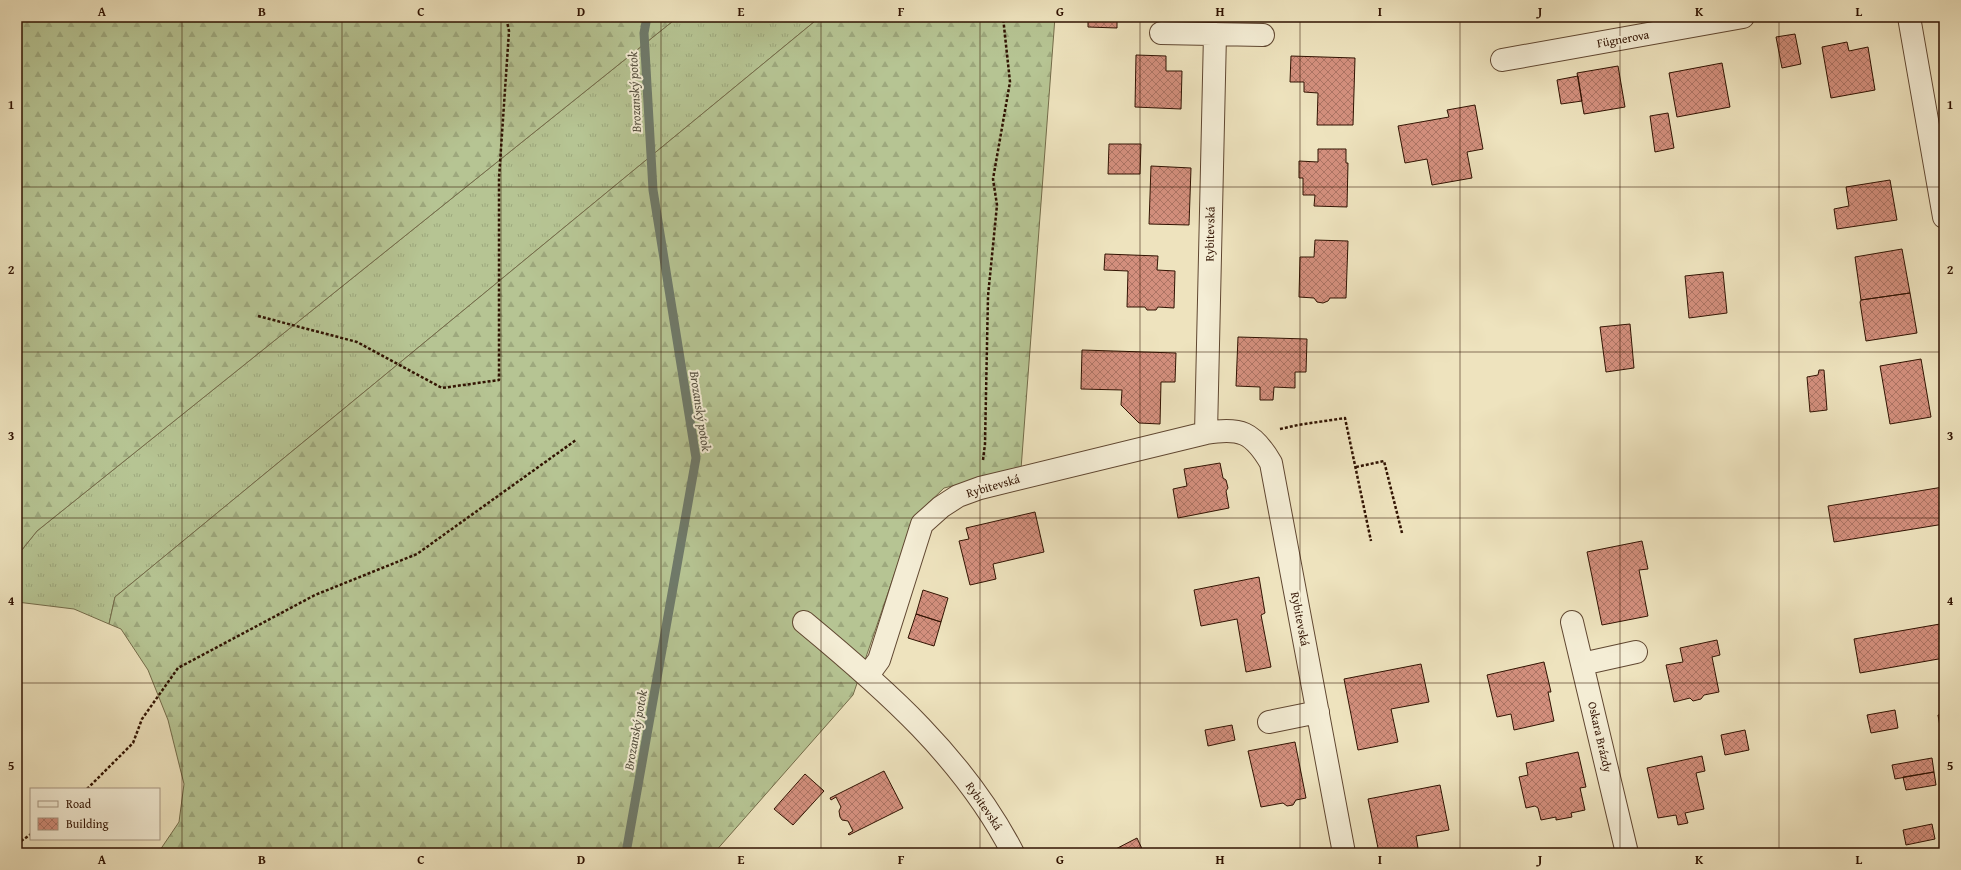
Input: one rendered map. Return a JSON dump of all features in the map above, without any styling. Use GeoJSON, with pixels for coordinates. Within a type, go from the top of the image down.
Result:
{"type":"FeatureCollection","features":[{"type":"Feature","properties":{"kind":"street","name":"Fügnerova"},"geometry":{"type":"LineString","coordinates":[[1502,60],[1743,17]]}},
{"type":"Feature","properties":{"kind":"street"},"geometry":{"type":"LineString","coordinates":[[1909,17],[1944,217]]}},
{"type":"Feature","properties":{"kind":"street"},"geometry":{"type":"LineString","coordinates":[[1161,33],[1263,35]]}},
{"type":"Feature","properties":{"kind":"street","name":"Rybitevská"},"geometry":{"type":"LineString","coordinates":[[1206,434],[1215,34]]}},
{"type":"Feature","properties":{"kind":"street","name":"Rybitevská"},"geometry":{"type":"LineString","coordinates":[[868,675],[879,660],[922,524],[941,507],[958,496],[980,488],[1224,430],[1237,431],[1251,437],[1261,446],[1270,463],[1344,853]]}},
{"type":"Feature","properties":{"kind":"street","name":"Rybitevská"},"geometry":{"type":"LineString","coordinates":[[804,622],[868,675],[920,725],[957,768],[1001,830],[1013,853]]}},
{"type":"Feature","properties":{"kind":"street","name":"Oskara Brázdy"},"geometry":{"type":"LineString","coordinates":[[1572,622],[1627,853]]}},
{"type":"Feature","properties":{"kind":"street"},"geometry":{"type":"LineString","coordinates":[[1582,664],[1636,652]]}},
{"type":"Feature","properties":{"kind":"street"},"geometry":{"type":"LineString","coordinates":[[1269,722],[1318,712]]}},
{"type":"Feature","properties":{"kind":"path"},"geometry":{"type":"LineString","coordinates":[[258,316],[357,342],[442,388],[499,380],[499,178],[509,31],[506,17]]}},
{"type":"Feature","properties":{"kind":"path"},"geometry":{"type":"LineString","coordinates":[[980,488],[985,444],[988,296],[997,205],[993,179],[1010,82],[1003,17]]}},
{"type":"Feature","properties":{"kind":"path"},"geometry":{"type":"LineString","coordinates":[[1251,437],[1298,425],[1345,418],[1371,541]]}},
{"type":"Feature","properties":{"kind":"path"},"geometry":{"type":"LineString","coordinates":[[88,788],[133,744],[142,719],[178,668],[315,595],[418,554],[576,440]]}},
{"type":"Feature","properties":{"kind":"path"},"geometry":{"type":"LineString","coordinates":[[1356,467],[1384,461],[1402,533]]}},
{"type":"Feature","properties":{"kind":"path"},"geometry":{"type":"LineString","coordinates":[[17,844],[30,835]]}},
{"type":"Feature","properties":{"kind":"green space"},"geometry":{"type":"Polygon","coordinates":[[[17,17],[678,17],[37,531],[17,556],[17,17]]]}},
{"type":"Feature","properties":{"kind":"green space"},"geometry":{"type":"Polygon","coordinates":[[[678,17],[820,17],[115,597],[109,624],[74,609],[17,602],[17,556],[37,531],[678,17]]]}},
{"type":"Feature","properties":{"kind":"green space"},"geometry":{"type":"Polygon","coordinates":[[[820,17],[1055,17],[1021,469],[944,488],[914,517],[853,695],[714,853],[158,853],[179,822],[184,784],[168,720],[148,670],[121,629],[109,624],[115,597],[820,17]]]}},
{"type":"Feature","properties":{"kind":"building"},"geometry":{"type":"Polygon","coordinates":[[[1088,17],[1117,17],[1117,28],[1088,27],[1088,17]]]}},
{"type":"Feature","properties":{"kind":"building"},"geometry":{"type":"Polygon","coordinates":[[[1560,17],[1576,17],[1561,20],[1560,17]]]}},
{"type":"Feature","properties":{"kind":"building"},"geometry":{"type":"Polygon","coordinates":[[[1795,34],[1801,64],[1782,68],[1776,37],[1795,34]]]}},
{"type":"Feature","properties":{"kind":"building"},"geometry":{"type":"Polygon","coordinates":[[[1847,42],[1849,51],[1868,47],[1875,90],[1831,98],[1822,47],[1847,42]]]}},
{"type":"Feature","properties":{"kind":"building"},"geometry":{"type":"Polygon","coordinates":[[[1136,55],[1166,56],[1166,71],[1182,71],[1181,109],[1135,107],[1136,55]]]}},
{"type":"Feature","properties":{"kind":"building"},"geometry":{"type":"Polygon","coordinates":[[[1291,56],[1355,58],[1353,125],[1317,125],[1318,93],[1304,92],[1304,82],[1290,82],[1291,56]]]}},
{"type":"Feature","properties":{"kind":"building"},"geometry":{"type":"Polygon","coordinates":[[[1722,63],[1730,107],[1677,117],[1669,73],[1722,63]]]}},
{"type":"Feature","properties":{"kind":"building"},"geometry":{"type":"Polygon","coordinates":[[[1618,66],[1625,107],[1584,114],[1577,73],[1618,66]]]}},
{"type":"Feature","properties":{"kind":"building"},"geometry":{"type":"Polygon","coordinates":[[[1578,76],[1582,101],[1561,104],[1557,80],[1578,76]]]}},
{"type":"Feature","properties":{"kind":"building"},"geometry":{"type":"Polygon","coordinates":[[[1475,105],[1483,149],[1467,152],[1472,178],[1432,185],[1427,159],[1405,163],[1398,126],[1449,117],[1447,110],[1475,105]]]}},
{"type":"Feature","properties":{"kind":"building"},"geometry":{"type":"Polygon","coordinates":[[[1668,113],[1674,148],[1655,152],[1650,116],[1668,113]]]}},
{"type":"Feature","properties":{"kind":"building"},"geometry":{"type":"Polygon","coordinates":[[[1109,144],[1141,144],[1140,174],[1108,174],[1109,144]]]}},
{"type":"Feature","properties":{"kind":"building"},"geometry":{"type":"Polygon","coordinates":[[[1318,149],[1346,149],[1346,163],[1348,163],[1347,207],[1314,206],[1315,195],[1303,195],[1303,178],[1299,178],[1299,161],[1318,162],[1318,149]]]}},
{"type":"Feature","properties":{"kind":"building"},"geometry":{"type":"Polygon","coordinates":[[[1151,166],[1191,168],[1189,225],[1149,224],[1151,166]]]}},
{"type":"Feature","properties":{"kind":"building"},"geometry":{"type":"Polygon","coordinates":[[[1890,180],[1897,220],[1837,229],[1834,209],[1849,206],[1846,187],[1890,180]]]}},
{"type":"Feature","properties":{"kind":"building"},"geometry":{"type":"Polygon","coordinates":[[[1315,240],[1348,241],[1346,298],[1330,298],[1328,301],[1323,303],[1317,302],[1314,298],[1299,297],[1300,257],[1314,257],[1315,240]]]}},
{"type":"Feature","properties":{"kind":"building"},"geometry":{"type":"Polygon","coordinates":[[[1902,249],[1910,293],[1861,300],[1855,257],[1902,249]]]}},
{"type":"Feature","properties":{"kind":"building"},"geometry":{"type":"Polygon","coordinates":[[[1105,254],[1158,256],[1157,270],[1175,271],[1174,308],[1158,307],[1156,310],[1147,310],[1145,307],[1127,307],[1128,271],[1104,270],[1105,254]]]}},
{"type":"Feature","properties":{"kind":"building"},"geometry":{"type":"Polygon","coordinates":[[[1723,272],[1727,313],[1689,318],[1685,276],[1723,272]]]}},
{"type":"Feature","properties":{"kind":"building"},"geometry":{"type":"Polygon","coordinates":[[[1910,293],[1917,333],[1866,341],[1860,302],[1861,300],[1910,293]]]}},
{"type":"Feature","properties":{"kind":"building"},"geometry":{"type":"Polygon","coordinates":[[[1630,324],[1634,368],[1606,372],[1600,327],[1630,324]]]}},
{"type":"Feature","properties":{"kind":"building"},"geometry":{"type":"Polygon","coordinates":[[[1238,337],[1307,339],[1306,372],[1295,372],[1295,388],[1274,387],[1273,400],[1260,400],[1260,387],[1236,386],[1238,337]]]}},
{"type":"Feature","properties":{"kind":"building"},"geometry":{"type":"Polygon","coordinates":[[[1082,350],[1176,353],[1175,382],[1161,382],[1160,424],[1139,423],[1121,405],[1122,390],[1081,389],[1082,350]]]}},
{"type":"Feature","properties":{"kind":"building"},"geometry":{"type":"Polygon","coordinates":[[[1921,359],[1931,417],[1890,424],[1880,366],[1921,359]]]}},
{"type":"Feature","properties":{"kind":"building"},"geometry":{"type":"Polygon","coordinates":[[[1819,370],[1824,370],[1827,410],[1810,412],[1807,377],[1818,375],[1819,370]]]}},
{"type":"Feature","properties":{"kind":"building"},"geometry":{"type":"Polygon","coordinates":[[[1220,463],[1223,478],[1226,480],[1228,488],[1226,491],[1229,508],[1178,518],[1173,489],[1187,486],[1184,469],[1220,463]]]}},
{"type":"Feature","properties":{"kind":"building"},"geometry":{"type":"Polygon","coordinates":[[[1943,487],[1944,524],[1834,542],[1828,506],[1943,487]]]}},
{"type":"Feature","properties":{"kind":"building"},"geometry":{"type":"Polygon","coordinates":[[[1035,512],[1044,552],[993,564],[996,579],[970,585],[959,541],[969,539],[966,528],[1035,512]]]}},
{"type":"Feature","properties":{"kind":"building"},"geometry":{"type":"Polygon","coordinates":[[[1642,541],[1648,569],[1639,570],[1648,616],[1602,625],[1587,552],[1642,541]]]}},
{"type":"Feature","properties":{"kind":"building"},"geometry":{"type":"Polygon","coordinates":[[[1259,577],[1265,613],[1261,615],[1271,667],[1246,672],[1237,619],[1201,626],[1194,590],[1259,577]]]}},
{"type":"Feature","properties":{"kind":"building"},"geometry":{"type":"Polygon","coordinates":[[[923,590],[948,598],[941,622],[916,614],[923,590]]]}},
{"type":"Feature","properties":{"kind":"building"},"geometry":{"type":"Polygon","coordinates":[[[916,614],[941,622],[934,646],[908,638],[916,614]]]}},
{"type":"Feature","properties":{"kind":"building"},"geometry":{"type":"Polygon","coordinates":[[[1940,624],[1944,658],[1860,673],[1854,639],[1940,624]]]}},
{"type":"Feature","properties":{"kind":"building"},"geometry":{"type":"Polygon","coordinates":[[[1717,640],[1720,655],[1712,657],[1719,692],[1704,695],[1701,699],[1693,701],[1690,698],[1674,702],[1666,665],[1683,662],[1680,648],[1717,640]]]}},
{"type":"Feature","properties":{"kind":"building"},"geometry":{"type":"Polygon","coordinates":[[[1544,662],[1551,692],[1548,692],[1554,721],[1514,730],[1511,714],[1497,717],[1487,675],[1544,662]]]}},
{"type":"Feature","properties":{"kind":"building"},"geometry":{"type":"Polygon","coordinates":[[[1421,664],[1429,702],[1391,709],[1398,742],[1358,750],[1344,679],[1421,664]]]}},
{"type":"Feature","properties":{"kind":"building"},"geometry":{"type":"Polygon","coordinates":[[[1895,710],[1898,728],[1871,733],[1867,715],[1895,710]]]}},
{"type":"Feature","properties":{"kind":"building"},"geometry":{"type":"Polygon","coordinates":[[[1944,714],[1944,750],[1938,715],[1944,714]]]}},
{"type":"Feature","properties":{"kind":"building"},"geometry":{"type":"Polygon","coordinates":[[[1232,725],[1235,740],[1208,746],[1205,730],[1232,725]]]}},
{"type":"Feature","properties":{"kind":"building"},"geometry":{"type":"Polygon","coordinates":[[[1745,730],[1749,750],[1725,755],[1721,735],[1745,730]]]}},
{"type":"Feature","properties":{"kind":"building"},"geometry":{"type":"Polygon","coordinates":[[[1295,742],[1306,798],[1296,800],[1293,805],[1287,806],[1283,803],[1261,807],[1248,751],[1295,742]]]}},
{"type":"Feature","properties":{"kind":"building"},"geometry":{"type":"Polygon","coordinates":[[[1578,752],[1586,787],[1580,788],[1585,810],[1571,813],[1572,817],[1556,820],[1556,817],[1541,820],[1538,808],[1535,806],[1526,808],[1519,777],[1528,775],[1526,763],[1578,752]]]}},
{"type":"Feature","properties":{"kind":"building"},"geometry":{"type":"Polygon","coordinates":[[[1702,756],[1705,771],[1696,773],[1704,809],[1685,813],[1688,823],[1678,825],[1676,815],[1658,818],[1647,768],[1702,756]]]}},
{"type":"Feature","properties":{"kind":"building"},"geometry":{"type":"Polygon","coordinates":[[[1932,758],[1934,772],[1895,779],[1892,765],[1932,758]]]}},
{"type":"Feature","properties":{"kind":"building"},"geometry":{"type":"Polygon","coordinates":[[[884,771],[903,808],[849,835],[848,834],[853,831],[848,821],[842,820],[840,817],[839,811],[841,807],[836,797],[831,800],[830,798],[884,771]]]}},
{"type":"Feature","properties":{"kind":"building"},"geometry":{"type":"Polygon","coordinates":[[[1934,772],[1936,785],[1906,790],[1903,777],[1934,772]]]}},
{"type":"Feature","properties":{"kind":"building"},"geometry":{"type":"Polygon","coordinates":[[[805,774],[824,791],[793,825],[774,809],[805,774]]]}},
{"type":"Feature","properties":{"kind":"building"},"geometry":{"type":"Polygon","coordinates":[[[1440,785],[1449,830],[1416,836],[1418,848],[1394,853],[1379,853],[1368,799],[1440,785]]]}},
{"type":"Feature","properties":{"kind":"building"},"geometry":{"type":"Polygon","coordinates":[[[1932,824],[1935,839],[1906,845],[1903,830],[1932,824]]]}},
{"type":"Feature","properties":{"kind":"building"},"geometry":{"type":"Polygon","coordinates":[[[1137,838],[1144,853],[1108,853],[1137,838]]]}},
{"type":"Feature","properties":{"kind":"waterway","name":"Brozanský potok"},"geometry":{"type":"LineString","coordinates":[[626,853],[696,458],[653,190],[644,33],[647,17]]}}]}
